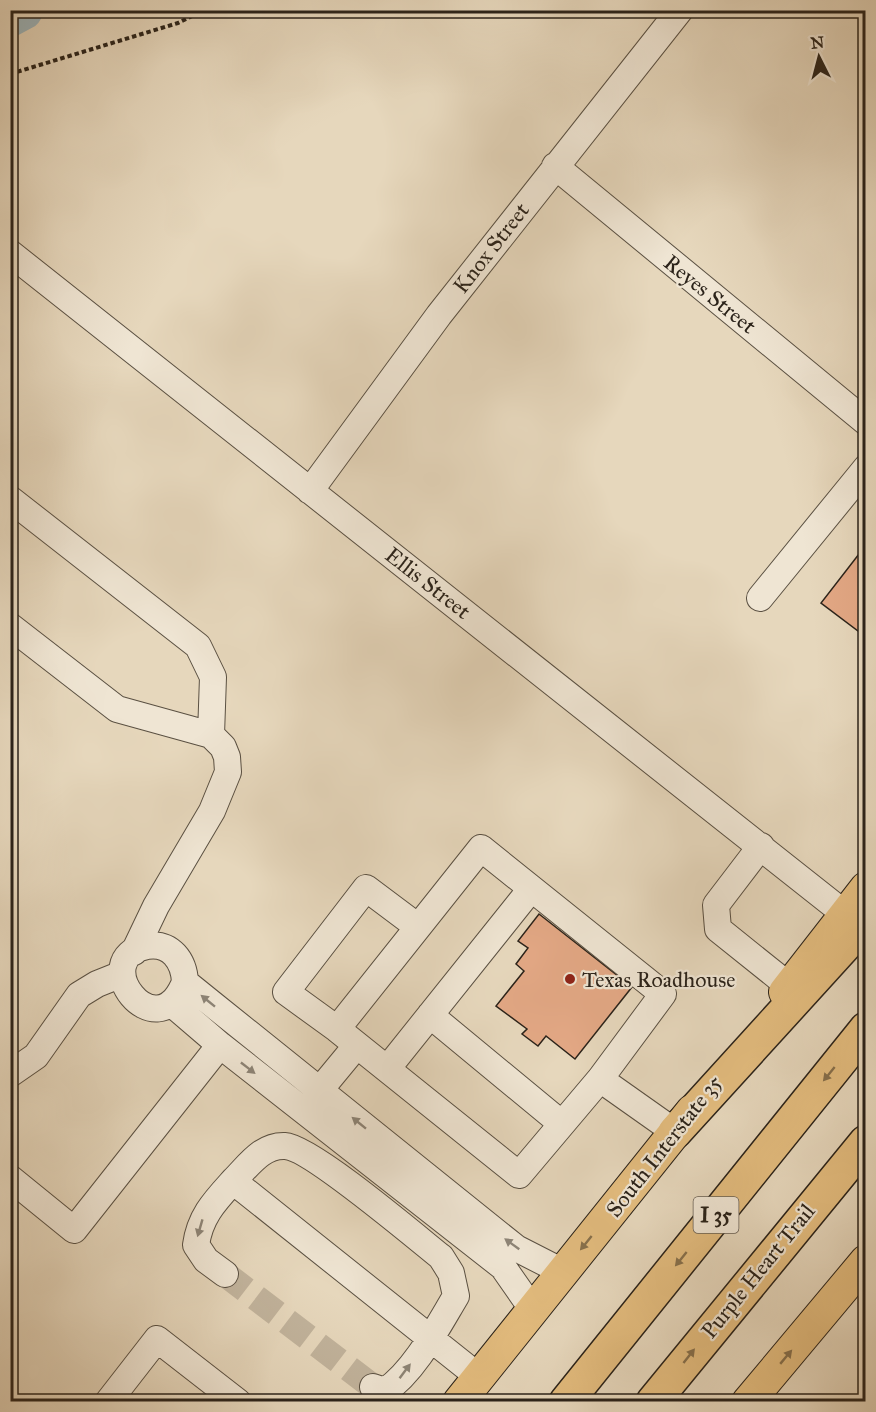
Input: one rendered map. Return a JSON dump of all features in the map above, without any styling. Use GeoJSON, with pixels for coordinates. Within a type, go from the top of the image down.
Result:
{"type":"FeatureCollection","features":[{"type":"Feature","properties":{"kind":"highway"},"geometry":{"type":"LineString","coordinates":[[675,1132],[855,918]]}},
{"type":"Feature","properties":{"kind":"highway","name":"I 35"},"geometry":{"type":"LineString","coordinates":[[566,1401],[866,1029]]}},
{"type":"Feature","properties":{"kind":"highway","name":"Purple Heart Trail"},"geometry":{"type":"LineString","coordinates":[[653,1401],[725,1310],[866,1142]]}},
{"type":"Feature","properties":{"kind":"highway"},"geometry":{"type":"LineString","coordinates":[[725,1310],[866,1162]]}},
{"type":"Feature","properties":{"kind":"main road","name":"South Interstate 35"},"geometry":{"type":"LineString","coordinates":[[459,1401],[789,986],[855,918],[866,888]]}},
{"type":"Feature","properties":{"kind":"main road"},"geometry":{"type":"LineString","coordinates":[[748,1401],[866,1261]]}},
{"type":"Feature","properties":{"kind":"street","name":"Knox Street"},"geometry":{"type":"LineString","coordinates":[[310,491],[439,315],[680,10]]}},
{"type":"Feature","properties":{"kind":"street","name":"Reyes Street"},"geometry":{"type":"LineString","coordinates":[[555,166],[866,422]]}},
{"type":"Feature","properties":{"kind":"street","name":"Ellis Street"},"geometry":{"type":"LineString","coordinates":[[10,253],[855,918]]}},
{"type":"Feature","properties":{"kind":"street"},"geometry":{"type":"LineString","coordinates":[[760,598],[866,468]]}},
{"type":"Feature","properties":{"kind":"street"},"geometry":{"type":"LineString","coordinates":[[10,499],[198,646],[213,677],[211,735]]}},
{"type":"Feature","properties":{"kind":"street"},"geometry":{"type":"LineString","coordinates":[[10,626],[117,709],[211,735],[223,747],[228,772],[212,811],[156,906],[128,963],[126,991],[138,1004],[155,1008],[178,992],[184,969],[179,958],[170,950],[158,946],[145,946],[128,963],[79,995],[36,1056],[10,1074]]}},
{"type":"Feature","properties":{"kind":"street"},"geometry":{"type":"LineString","coordinates":[[761,846],[716,905],[718,929],[789,986]]}},
{"type":"Feature","properties":{"kind":"street"},"geometry":{"type":"LineString","coordinates":[[337,1029],[481,849],[663,994],[600,1079],[519,1175],[337,1029],[286,992],[366,888],[418,927]]}},
{"type":"Feature","properties":{"kind":"street"},"geometry":{"type":"LineString","coordinates":[[387,1069],[531,889]]}},
{"type":"Feature","properties":{"kind":"street"},"geometry":{"type":"LineString","coordinates":[[178,992],[220,1045],[298,1107],[428,1194],[516,1248],[563,1272]]}},
{"type":"Feature","properties":{"kind":"street"},"geometry":{"type":"LineString","coordinates":[[178,992],[316,1088],[503,1267],[533,1310]]}},
{"type":"Feature","properties":{"kind":"street"},"geometry":{"type":"LineString","coordinates":[[430,1015],[562,1124]]}},
{"type":"Feature","properties":{"kind":"street"},"geometry":{"type":"LineString","coordinates":[[10,1178],[74,1230],[220,1045]]}},
{"type":"Feature","properties":{"kind":"street"},"geometry":{"type":"LineString","coordinates":[[298,1107],[357,1045]]}},
{"type":"Feature","properties":{"kind":"street"},"geometry":{"type":"LineString","coordinates":[[600,1079],[675,1132]]}},
{"type":"Feature","properties":{"kind":"street"},"geometry":{"type":"LineString","coordinates":[[225,1274],[206,1260],[196,1245],[198,1228],[204,1214],[263,1151],[286,1146],[313,1157],[441,1257],[451,1274],[456,1296],[430,1338],[396,1384],[385,1391],[373,1387]]}},
{"type":"Feature","properties":{"kind":"street"},"geometry":{"type":"LineString","coordinates":[[233,1181],[479,1377]]}},
{"type":"Feature","properties":{"kind":"street"},"geometry":{"type":"LineString","coordinates":[[108,1401],[157,1339],[238,1401]]}},
{"type":"Feature","properties":{"kind":"path"},"geometry":{"type":"LineString","coordinates":[[10,74],[178,23],[204,10]]}},
{"type":"Feature","properties":{"kind":"building"},"geometry":{"type":"Polygon","coordinates":[[[866,545],[866,637],[821,603],[866,545]]]}},
{"type":"Feature","properties":{"kind":"building","name":"Texas Roadhouse"},"geometry":{"type":"Polygon","coordinates":[[[539,914],[632,987],[575,1059],[546,1036],[538,1046],[522,1034],[527,1029],[496,1006],[524,971],[516,964],[528,948],[518,941],[539,914]]]}},
{"type":"Feature","properties":{"kind":"waterway"},"geometry":{"type":"LineString","coordinates":[[10,17],[23,10]]}},
{"type":"Feature","properties":{"kind":"tunnel"},"geometry":{"type":"LineString","coordinates":[[225,1274],[373,1387]]}},
{"type":"Feature","properties":{"kind":"place","name":"Texas Roadhouse"},"geometry":{"type":"Point","coordinates":[570,979]}}]}
